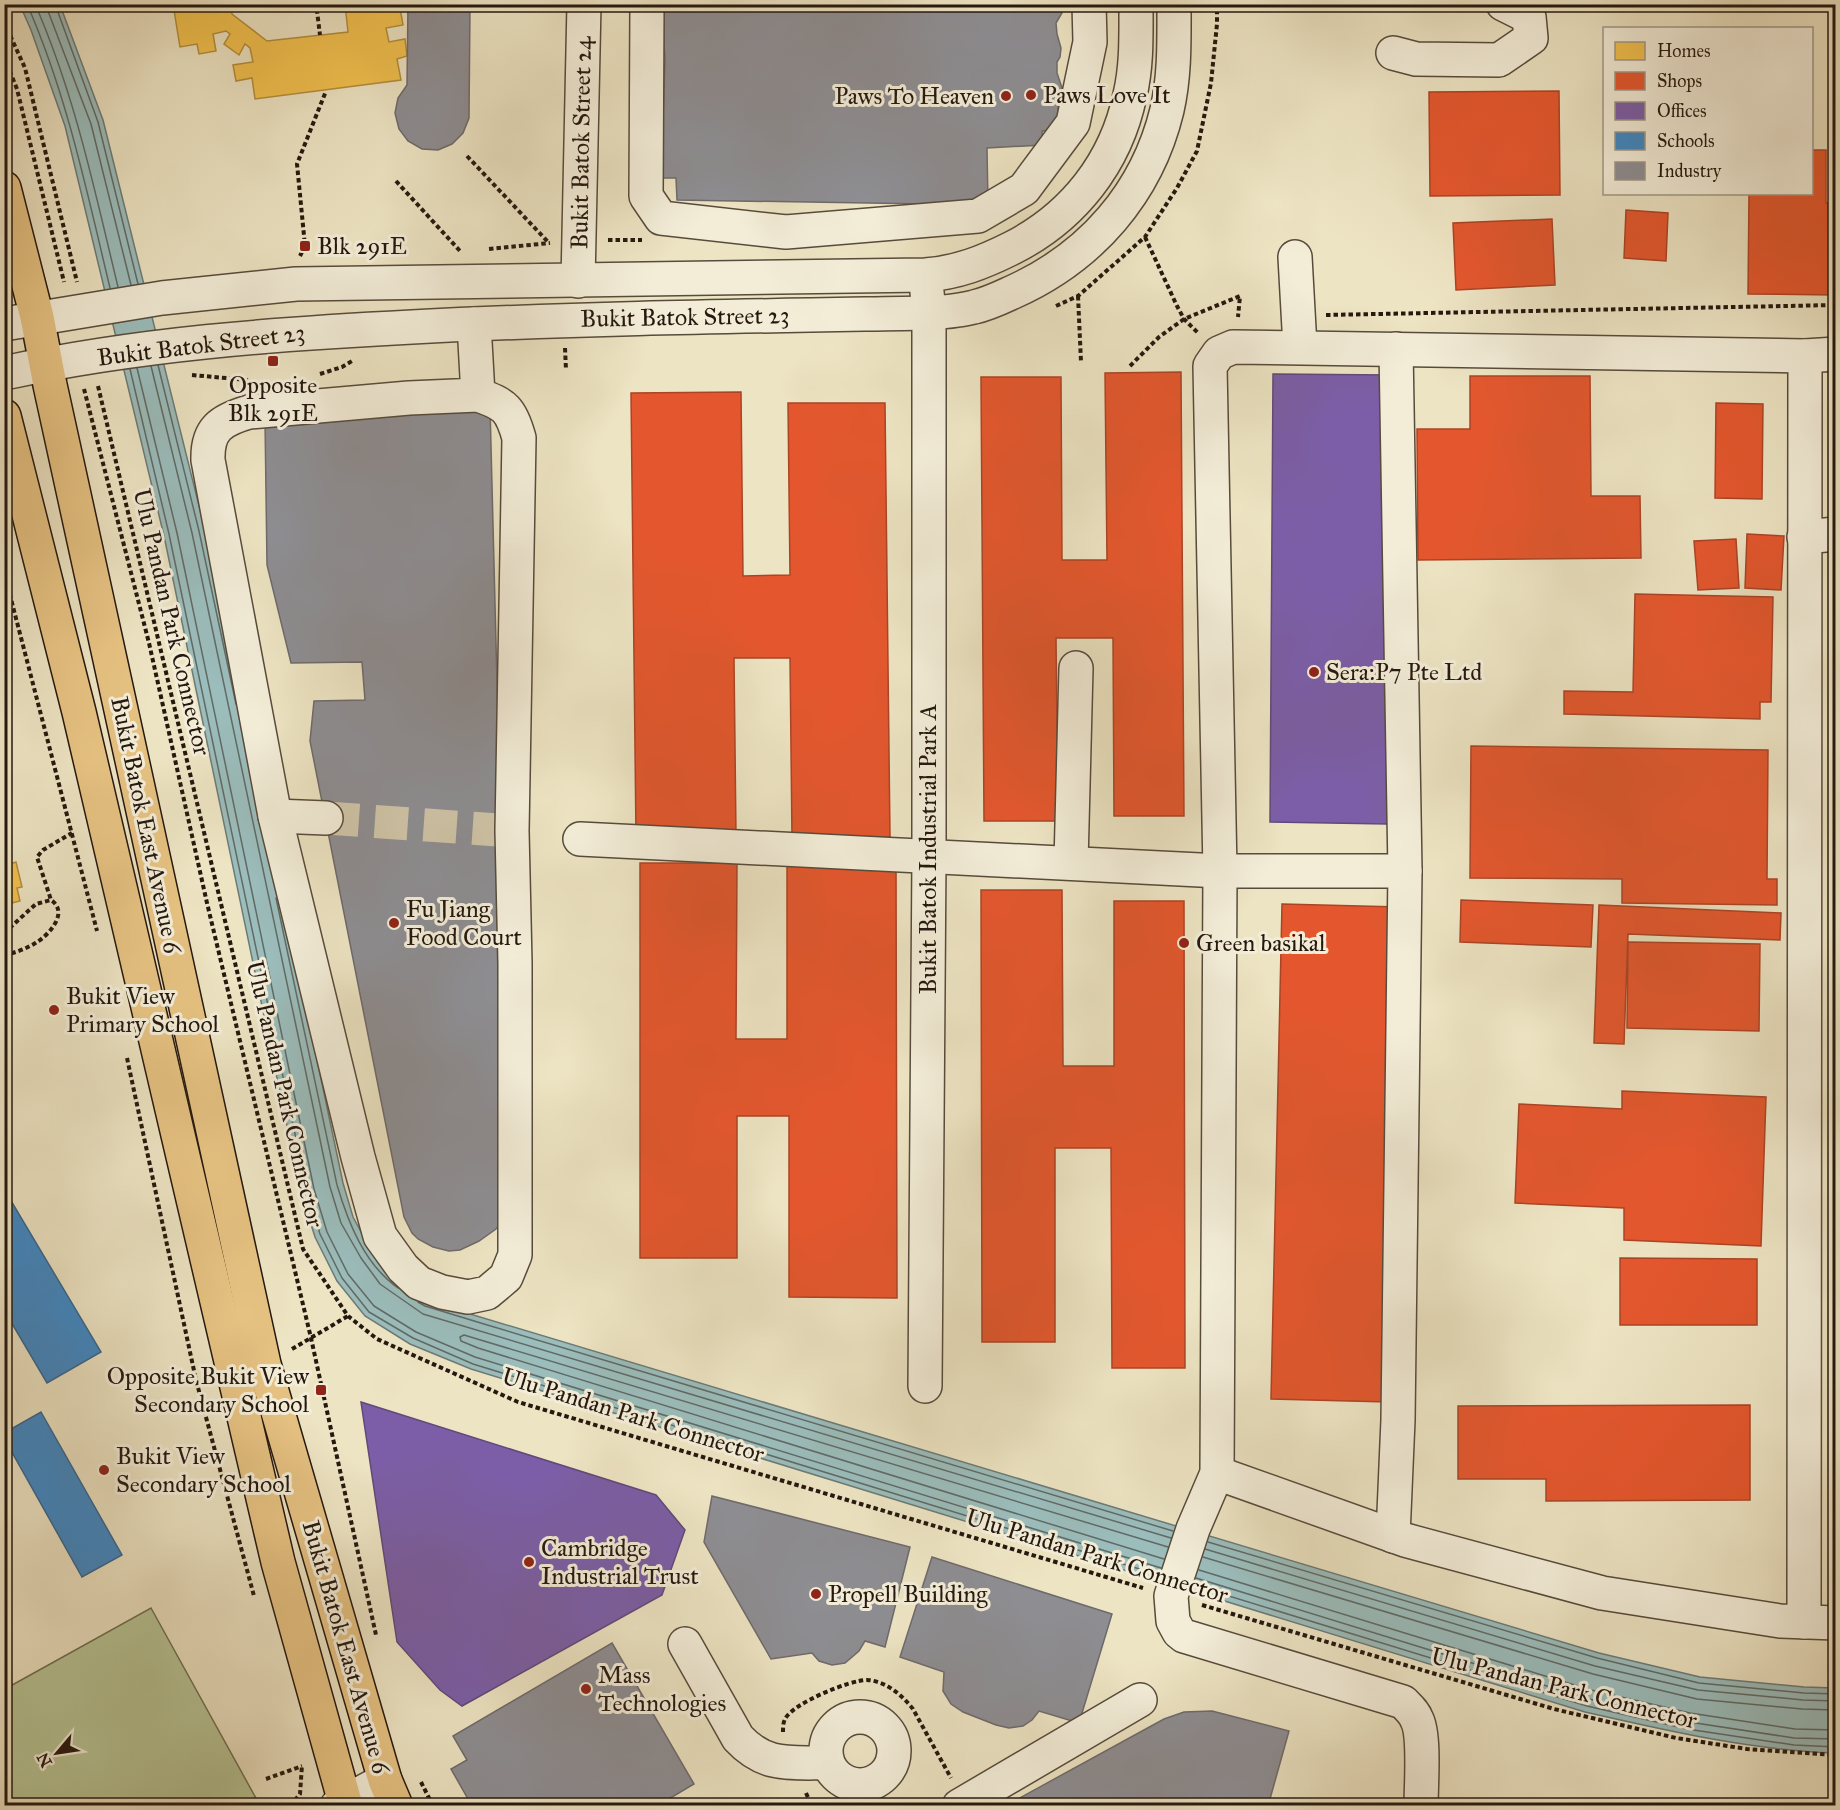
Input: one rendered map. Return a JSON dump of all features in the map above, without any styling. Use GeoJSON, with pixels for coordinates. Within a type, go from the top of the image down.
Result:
{"type":"FeatureCollection","features":[{"type":"Feature","properties":{"kind":"main road","name":"Bukit Batok East Avenue 6"},"geometry":{"type":"LineString","coordinates":[[4,188],[37,317],[264,1364],[391,1793]]}},
{"type":"Feature","properties":{"kind":"main road","name":"Bukit Batok East Avenue 6"},"geometry":{"type":"LineString","coordinates":[[4,416],[80,712],[278,1562],[343,1804]]}},
{"type":"Feature","properties":{"kind":"street","name":"Bukit Batok Street 24"},"geometry":{"type":"LineString","coordinates":[[578,281],[584,4]]}},
{"type":"Feature","properties":{"kind":"street"},"geometry":{"type":"LineString","coordinates":[[647,4],[646,196],[662,218],[786,232],[978,216],[1024,189],[1073,123],[1090,42],[1089,4]]}},
{"type":"Feature","properties":{"kind":"street","name":"Bukit Batok Street 23"},"geometry":{"type":"LineString","coordinates":[[4,324],[162,298],[296,284],[925,275],[955,271],[1014,247],[1064,213],[1101,170],[1115,143],[1131,94],[1136,57],[1136,4]]}},
{"type":"Feature","properties":{"kind":"street","name":"Bukit Batok Street 23"},"geometry":{"type":"LineString","coordinates":[[4,372],[46,364],[96,365],[172,346],[302,332],[578,319],[929,313],[975,307],[996,300],[1044,277],[1091,243],[1141,178],[1161,131],[1167,109],[1174,59],[1174,4]]}},
{"type":"Feature","properties":{"kind":"street"},"geometry":{"type":"LineString","coordinates":[[1393,52],[1416,58],[1499,60],[1531,38],[1529,17],[1503,4]]}},
{"type":"Feature","properties":{"kind":"street"},"geometry":{"type":"LineString","coordinates":[[1295,257],[1299,331]]}},
{"type":"Feature","properties":{"kind":"street","name":"Bukit Batok Industrial Park A"},"geometry":{"type":"LineString","coordinates":[[925,275],[929,313],[925,1386]]}},
{"type":"Feature","properties":{"kind":"street"},"geometry":{"type":"LineString","coordinates":[[474,324],[477,395]]}},
{"type":"Feature","properties":{"kind":"street"},"geometry":{"type":"LineString","coordinates":[[1216,1473],[1393,1536],[1602,1593],[1780,1621],[1820,1622],[1820,355],[1396,350],[1299,331],[1233,347],[1218,353],[1210,366],[1220,871],[1216,1473],[1193,1529],[1172,1592],[1173,1621],[1184,1636],[1403,1702],[1419,1722],[1421,1806]]}},
{"type":"Feature","properties":{"kind":"street"},"geometry":{"type":"LineString","coordinates":[[1393,1536],[1398,1420],[1405,871],[1396,350]]}},
{"type":"Feature","properties":{"kind":"street"},"geometry":{"type":"LineString","coordinates":[[477,395],[499,402],[506,408],[516,426],[519,438],[513,831],[515,1255],[506,1277],[487,1293],[468,1297],[442,1292],[419,1283],[403,1268],[380,1236],[358,1157],[275,816],[208,460],[209,440],[214,430],[223,421],[249,412],[409,398],[477,395]]}},
{"type":"Feature","properties":{"kind":"street"},"geometry":{"type":"LineString","coordinates":[[1071,864],[1076,668]]}},
{"type":"Feature","properties":{"kind":"street"},"geometry":{"type":"LineString","coordinates":[[275,816],[326,818]]}},
{"type":"Feature","properties":{"kind":"street"},"geometry":{"type":"LineString","coordinates":[[580,839],[1220,871],[1405,871]]}},
{"type":"Feature","properties":{"kind":"street"},"geometry":{"type":"LineString","coordinates":[[685,1644],[738,1738],[748,1749],[760,1757],[791,1762],[841,1783]]}},
{"type":"Feature","properties":{"kind":"street"},"geometry":{"type":"LineString","coordinates":[[957,1796],[1140,1700]]}},
{"type":"Feature","properties":{"kind":"street"},"geometry":{"type":"LineString","coordinates":[[343,1804],[391,1793]]}},
{"type":"Feature","properties":{"kind":"path"},"geometry":{"type":"LineString","coordinates":[[312,4],[317,11],[320,35]]}},
{"type":"Feature","properties":{"kind":"path"},"geometry":{"type":"LineString","coordinates":[[4,22],[25,68],[81,295],[93,309]]}},
{"type":"Feature","properties":{"kind":"path"},"geometry":{"type":"LineString","coordinates":[[4,57],[17,89],[64,282]]}},
{"type":"Feature","properties":{"kind":"path"},"geometry":{"type":"LineString","coordinates":[[304,246],[297,164],[326,91]]}},
{"type":"Feature","properties":{"kind":"path"},"geometry":{"type":"LineString","coordinates":[[467,156],[551,243],[483,250]]}},
{"type":"Feature","properties":{"kind":"path"},"geometry":{"type":"LineString","coordinates":[[396,181],[461,252],[449,253]]}},
{"type":"Feature","properties":{"kind":"path"},"geometry":{"type":"LineString","coordinates":[[1145,237],[1184,319],[1218,353]]}},
{"type":"Feature","properties":{"kind":"path"},"geometry":{"type":"LineString","coordinates":[[1078,296],[1081,362]]}},
{"type":"Feature","properties":{"kind":"path"},"geometry":{"type":"LineString","coordinates":[[1299,331],[1836,305]]}},
{"type":"Feature","properties":{"kind":"path"},"geometry":{"type":"LineString","coordinates":[[565,341],[567,370]]}},
{"type":"Feature","properties":{"kind":"path"},"geometry":{"type":"LineString","coordinates":[[96,365],[149,643],[207,903],[311,1338],[378,1640]]}},
{"type":"Feature","properties":{"kind":"path","name":"Ulu Pandan Park Connector"},"geometry":{"type":"LineString","coordinates":[[96,365],[303,1248],[348,1316],[377,1339],[518,1402],[1172,1592],[1554,1709],[1676,1738],[1747,1749],[1836,1755]]}},
{"type":"Feature","properties":{"kind":"path"},"geometry":{"type":"LineString","coordinates":[[4,572],[98,936]]}},
{"type":"Feature","properties":{"kind":"path"},"geometry":{"type":"LineString","coordinates":[[4,955],[37,943],[53,927],[59,909],[51,900],[38,857],[43,850],[72,833]]}},
{"type":"Feature","properties":{"kind":"path"},"geometry":{"type":"LineString","coordinates":[[4,933],[36,904],[51,900]]}},
{"type":"Feature","properties":{"kind":"path"},"geometry":{"type":"LineString","coordinates":[[125,1052],[196,1380],[256,1605]]}},
{"type":"Feature","properties":{"kind":"path"},"geometry":{"type":"LineString","coordinates":[[264,1364],[348,1316]]}},
{"type":"Feature","properties":{"kind":"path"},"geometry":{"type":"LineString","coordinates":[[791,1762],[783,1729],[785,1719],[792,1711],[838,1686],[868,1680],[888,1686],[905,1699],[913,1709],[957,1796]]}},
{"type":"Feature","properties":{"kind":"path"},"geometry":{"type":"LineString","coordinates":[[290,1806],[300,1794],[302,1766],[300,1757]]}},
{"type":"Feature","properties":{"kind":"path"},"geometry":{"type":"LineString","coordinates":[[266,1779],[302,1766]]}},
{"type":"Feature","properties":{"kind":"path"},"geometry":{"type":"LineString","coordinates":[[418,1775],[433,1806]]}},
{"type":"Feature","properties":{"kind":"green space"},"geometry":{"type":"Polygon","coordinates":[[[151,1608],[257,1800],[247,1806],[5,1805],[5,1689],[151,1608]]]}},
{"type":"Feature","properties":{"kind":"water"},"geometry":{"type":"Polygon","coordinates":[[[20,5],[60,5],[103,120],[205,530],[343,1183],[353,1217],[371,1250],[427,1301],[1599,1653],[1700,1677],[1835,1688],[1835,1753],[1740,1744],[1585,1712],[471,1369],[410,1344],[365,1316],[337,1281],[315,1237],[301,1193],[164,536],[65,126],[20,5]]]}},
{"type":"Feature","properties":{"kind":"building: Homes"},"geometry":{"type":"Polygon","coordinates":[[[173,4],[231,4],[232,14],[267,41],[348,32],[345,4],[389,4],[390,10],[400,8],[403,25],[386,28],[389,42],[405,39],[407,56],[397,59],[401,80],[255,99],[252,78],[236,81],[233,65],[253,62],[250,48],[245,44],[239,55],[224,44],[230,34],[226,31],[213,34],[216,51],[199,54],[197,44],[180,47],[173,4]]]}},
{"type":"Feature","properties":{"kind":"building: Homes"},"geometry":{"type":"Polygon","coordinates":[[[4,841],[10,864],[16,862],[22,887],[17,888],[20,901],[4,905],[4,841]]]}},
{"type":"Feature","properties":{"kind":"building: Shops"},"geometry":{"type":"Polygon","coordinates":[[[1559,91],[1560,195],[1430,196],[1429,92],[1559,91]]]}},
{"type":"Feature","properties":{"kind":"building: Shops"},"geometry":{"type":"Polygon","coordinates":[[[1813,150],[1826,150],[1826,203],[1836,203],[1836,295],[1748,294],[1749,195],[1813,195],[1813,150]]]}},
{"type":"Feature","properties":{"kind":"building: Shops"},"geometry":{"type":"Polygon","coordinates":[[[1626,210],[1668,213],[1666,261],[1624,258],[1626,210]]]}},
{"type":"Feature","properties":{"kind":"building: Shops"},"geometry":{"type":"Polygon","coordinates":[[[1552,219],[1555,285],[1456,290],[1453,223],[1552,219]]]}},
{"type":"Feature","properties":{"kind":"building: Shops"},"geometry":{"type":"Polygon","coordinates":[[[1181,372],[1184,816],[1114,816],[1113,638],[1056,638],[1058,821],[984,821],[981,377],[1061,377],[1062,560],[1107,560],[1105,373],[1181,372]]]}},
{"type":"Feature","properties":{"kind":"building: Shops"},"geometry":{"type":"Polygon","coordinates":[[[1470,376],[1590,376],[1591,496],[1640,496],[1641,558],[1418,560],[1417,429],[1470,429],[1470,376]]]}},
{"type":"Feature","properties":{"kind":"building: Shops"},"geometry":{"type":"Polygon","coordinates":[[[741,392],[743,576],[790,575],[788,403],[885,403],[890,837],[792,838],[790,658],[734,658],[736,836],[636,836],[631,393],[741,392]]]}},
{"type":"Feature","properties":{"kind":"building: Shops"},"geometry":{"type":"Polygon","coordinates":[[[1716,403],[1763,404],[1762,499],[1715,498],[1716,403]]]}},
{"type":"Feature","properties":{"kind":"building: Shops"},"geometry":{"type":"Polygon","coordinates":[[[1747,534],[1784,536],[1781,590],[1745,588],[1747,534]]]}},
{"type":"Feature","properties":{"kind":"building: Shops"},"geometry":{"type":"Polygon","coordinates":[[[1736,539],[1739,588],[1698,590],[1694,541],[1736,539]]]}},
{"type":"Feature","properties":{"kind":"building: Shops"},"geometry":{"type":"Polygon","coordinates":[[[1635,594],[1773,597],[1771,702],[1760,702],[1760,719],[1564,714],[1564,691],[1633,692],[1635,594]]]}},
{"type":"Feature","properties":{"kind":"building: Shops"},"geometry":{"type":"Polygon","coordinates":[[[1471,746],[1768,750],[1767,879],[1777,879],[1777,905],[1622,903],[1622,879],[1470,878],[1471,746]]]}},
{"type":"Feature","properties":{"kind":"building: Shops"},"geometry":{"type":"Polygon","coordinates":[[[787,856],[896,857],[897,1298],[789,1297],[789,1116],[737,1116],[737,1258],[640,1258],[640,863],[737,863],[736,1039],[787,1039],[787,856]]]}},
{"type":"Feature","properties":{"kind":"building: Shops"},"geometry":{"type":"Polygon","coordinates":[[[981,890],[1062,890],[1063,1066],[1114,1066],[1114,901],[1184,901],[1185,1368],[1112,1368],[1111,1148],[1055,1148],[1055,1342],[982,1342],[981,890]]]}},
{"type":"Feature","properties":{"kind":"building: Shops"},"geometry":{"type":"Polygon","coordinates":[[[1461,900],[1593,905],[1591,947],[1460,942],[1461,900]]]}},
{"type":"Feature","properties":{"kind":"building: Shops"},"geometry":{"type":"Polygon","coordinates":[[[1282,904],[1399,907],[1388,1402],[1271,1399],[1282,904]]]}},
{"type":"Feature","properties":{"kind":"building: Shops"},"geometry":{"type":"Polygon","coordinates":[[[1599,905],[1781,913],[1780,940],[1628,934],[1624,1044],[1594,1043],[1599,905]]]}},
{"type":"Feature","properties":{"kind":"building: Shops"},"geometry":{"type":"Polygon","coordinates":[[[1628,942],[1760,944],[1759,1031],[1627,1028],[1628,942]]]}},
{"type":"Feature","properties":{"kind":"building: Shops"},"geometry":{"type":"Polygon","coordinates":[[[1622,1091],[1766,1097],[1761,1246],[1624,1240],[1624,1208],[1515,1203],[1519,1104],[1622,1109],[1622,1091]]]}},
{"type":"Feature","properties":{"kind":"building: Shops"},"geometry":{"type":"Polygon","coordinates":[[[1620,1258],[1757,1259],[1757,1325],[1620,1325],[1620,1258]]]}},
{"type":"Feature","properties":{"kind":"building: Shops"},"geometry":{"type":"Polygon","coordinates":[[[1750,1405],[1750,1500],[1546,1501],[1546,1479],[1458,1479],[1458,1406],[1750,1405]]]}},
{"type":"Feature","properties":{"kind":"building: Offices"},"geometry":{"type":"Polygon","coordinates":[[[1273,374],[1391,375],[1387,824],[1270,822],[1273,374]]]}},
{"type":"Feature","properties":{"kind":"building: Offices","name":"Cambridge Industrial Trust"},"geometry":{"type":"Polygon","coordinates":[[[361,1402],[656,1495],[685,1530],[662,1595],[462,1706],[440,1690],[397,1642],[361,1402]]]}},
{"type":"Feature","properties":{"kind":"building: Schools"},"geometry":{"type":"Polygon","coordinates":[[[4,1189],[101,1352],[47,1383],[4,1310],[4,1189]]]}},
{"type":"Feature","properties":{"kind":"building: Schools"},"geometry":{"type":"Polygon","coordinates":[[[41,1412],[122,1555],[82,1577],[4,1438],[4,1433],[41,1412]]]}},
{"type":"Feature","properties":{"kind":"building: Industry"},"geometry":{"type":"Polygon","coordinates":[[[408,4],[470,4],[469,118],[463,133],[452,144],[438,150],[422,149],[408,141],[399,129],[395,113],[398,98],[407,85],[408,4]]]}},
{"type":"Feature","properties":{"kind":"building: Industry"},"geometry":{"type":"Polygon","coordinates":[[[660,4],[1066,4],[1066,7],[1060,6],[1062,13],[1056,23],[1061,48],[1057,73],[1063,91],[1058,106],[1060,131],[1042,131],[1043,145],[987,148],[988,205],[677,200],[676,178],[661,178],[665,58],[660,4]]]}},
{"type":"Feature","properties":{"kind":"building: Industry"},"geometry":{"type":"Polygon","coordinates":[[[490,406],[510,1199],[502,1221],[496,1229],[460,1250],[449,1251],[433,1247],[418,1239],[412,1233],[404,1217],[310,741],[314,701],[365,700],[362,662],[291,663],[267,565],[265,420],[490,406]]]}},
{"type":"Feature","properties":{"kind":"building: Industry","name":"Propell Building"},"geometry":{"type":"Polygon","coordinates":[[[712,1496],[910,1547],[885,1647],[865,1641],[859,1651],[845,1663],[832,1665],[819,1661],[812,1653],[771,1659],[704,1542],[712,1496]]]}},
{"type":"Feature","properties":{"kind":"building: Industry"},"geometry":{"type":"Polygon","coordinates":[[[932,1557],[1112,1614],[1079,1723],[1039,1711],[1023,1726],[1009,1728],[996,1725],[963,1712],[951,1704],[943,1691],[944,1672],[900,1657],[932,1557]]]}},
{"type":"Feature","properties":{"kind":"building: Industry","name":"Mass Technologies"},"geometry":{"type":"Polygon","coordinates":[[[612,1643],[694,1784],[657,1806],[472,1806],[451,1769],[467,1760],[453,1736],[612,1643]]]}},
{"type":"Feature","properties":{"kind":"building: Industry"},"geometry":{"type":"Polygon","coordinates":[[[1212,1711],[1289,1731],[1268,1806],[1005,1806],[1164,1719],[1184,1712],[1212,1711]]]}},
{"type":"Feature","properties":{"kind":"tunnel"},"geometry":{"type":"LineString","coordinates":[[326,818],[512,831]]}},
{"type":"Feature","properties":{"kind":"place","name":"Paws Love It"},"geometry":{"type":"Point","coordinates":[1031,95]}},
{"type":"Feature","properties":{"kind":"place","name":"Paws To Heaven"},"geometry":{"type":"Point","coordinates":[1006,96]}},
{"type":"Feature","properties":{"kind":"place","name":"Blk 291E"},"geometry":{"type":"Point","coordinates":[305,246]}},
{"type":"Feature","properties":{"kind":"place","name":"Opposite Blk 291E"},"geometry":{"type":"Point","coordinates":[273,361]}},
{"type":"Feature","properties":{"kind":"place","name":"Sera:P7 Pte Ltd"},"geometry":{"type":"Point","coordinates":[1314,672]}},
{"type":"Feature","properties":{"kind":"place","name":"Fu Jiang Food Court"},"geometry":{"type":"Point","coordinates":[394,923]}},
{"type":"Feature","properties":{"kind":"place","name":"Green basikal"},"geometry":{"type":"Point","coordinates":[1184,943]}},
{"type":"Feature","properties":{"kind":"place","name":"Bukit View Primary School"},"geometry":{"type":"Point","coordinates":[54,1010]}},
{"type":"Feature","properties":{"kind":"place","name":"Opposite Bukit View Secondary School"},"geometry":{"type":"Point","coordinates":[321,1390]}},
{"type":"Feature","properties":{"kind":"place","name":"Bukit View Secondary School"},"geometry":{"type":"Point","coordinates":[104,1470]}},
{"type":"Feature","properties":{"kind":"place","name":"Cambridge Industrial Trust"},"geometry":{"type":"Point","coordinates":[529,1562]}},
{"type":"Feature","properties":{"kind":"place","name":"Propell Building"},"geometry":{"type":"Point","coordinates":[816,1594]}},
{"type":"Feature","properties":{"kind":"place","name":"Mass Technologies"},"geometry":{"type":"Point","coordinates":[586,1689]}}]}
